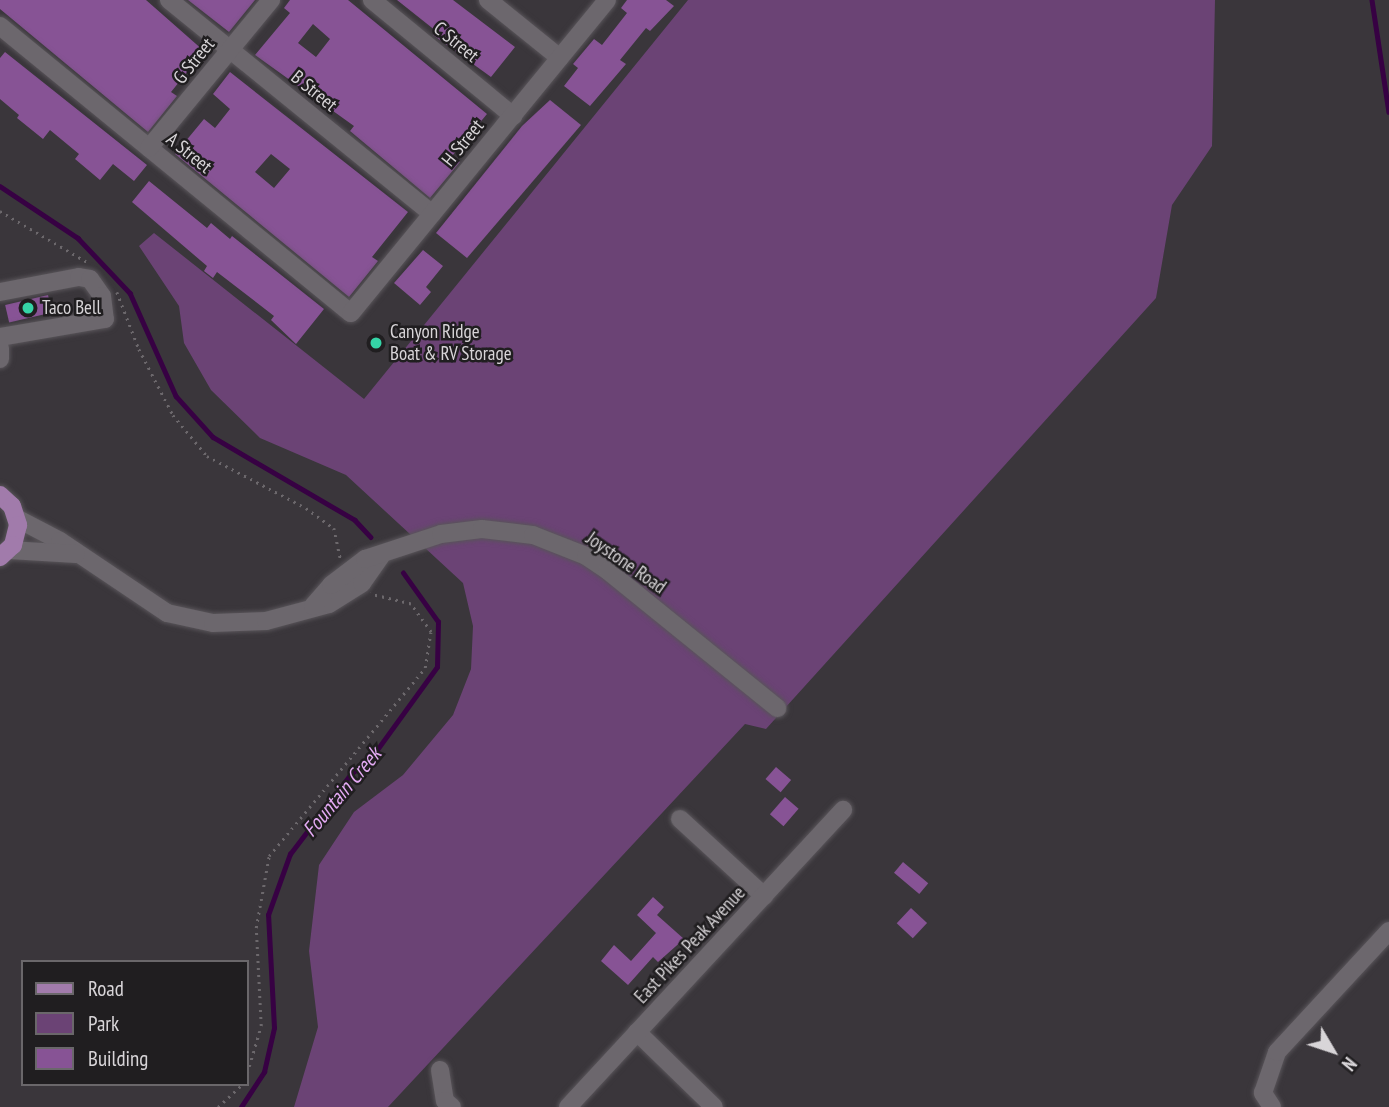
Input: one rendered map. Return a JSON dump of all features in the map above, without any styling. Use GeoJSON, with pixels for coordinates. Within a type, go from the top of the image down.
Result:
{"type":"FeatureCollection","features":[{"type":"Feature","properties":{"kind":"main road"},"geometry":{"type":"LineString","coordinates":[[0,495],[18,519],[17,536],[4,553]]}},
{"type":"Feature","properties":{"kind":"street","name":"B Street"},"geometry":{"type":"LineString","coordinates":[[169,0],[432,214]]}},
{"type":"Feature","properties":{"kind":"street","name":"G Street"},"geometry":{"type":"LineString","coordinates":[[149,148],[271,0]]}},
{"type":"Feature","properties":{"kind":"street","name":"C Street"},"geometry":{"type":"LineString","coordinates":[[372,0],[513,116]]}},
{"type":"Feature","properties":{"kind":"street"},"geometry":{"type":"LineString","coordinates":[[488,0],[559,58]]}},
{"type":"Feature","properties":{"kind":"street","name":"H Street"},"geometry":{"type":"LineString","coordinates":[[351,313],[607,0]]}},
{"type":"Feature","properties":{"kind":"street","name":"A Street"},"geometry":{"type":"LineString","coordinates":[[0,26],[351,313]]}},
{"type":"Feature","properties":{"kind":"street"},"geometry":{"type":"LineString","coordinates":[[0,292],[79,277],[90,279],[102,296],[105,319],[0,337]]}},
{"type":"Feature","properties":{"kind":"street"},"geometry":{"type":"LineString","coordinates":[[0,348],[0,359]]}},
{"type":"Feature","properties":{"kind":"street","name":"Joystone Road"},"geometry":{"type":"LineString","coordinates":[[18,519],[157,607],[213,623],[266,621],[313,606],[331,585],[365,559],[381,556],[440,534],[482,529],[551,541],[608,571],[777,708]]}},
{"type":"Feature","properties":{"kind":"street","name":"Joystone Road"},"geometry":{"type":"LineString","coordinates":[[4,553],[76,554]]}},
{"type":"Feature","properties":{"kind":"street","name":"East Pikes Peak Avenue"},"geometry":{"type":"LineString","coordinates":[[568,1107],[843,810]]}},
{"type":"Feature","properties":{"kind":"street"},"geometry":{"type":"LineString","coordinates":[[680,819],[764,896]]}},
{"type":"Feature","properties":{"kind":"street"},"geometry":{"type":"LineString","coordinates":[[1272,1107],[1263,1093],[1277,1052],[1389,932]]}},
{"type":"Feature","properties":{"kind":"street"},"geometry":{"type":"LineString","coordinates":[[637,1032],[714,1107]]}},
{"type":"Feature","properties":{"kind":"street"},"geometry":{"type":"LineString","coordinates":[[440,1070],[445,1101],[452,1107]]}},
{"type":"Feature","properties":{"kind":"path"},"geometry":{"type":"LineString","coordinates":[[0,211],[79,254],[95,270]]}},
{"type":"Feature","properties":{"kind":"path"},"geometry":{"type":"LineString","coordinates":[[111,286],[120,294],[139,349],[173,415],[207,456],[306,508],[334,528],[341,560]]}},
{"type":"Feature","properties":{"kind":"path"},"geometry":{"type":"LineString","coordinates":[[248,1070],[261,1026],[256,928],[269,856],[425,668],[431,632],[411,604],[364,593]]}},
{"type":"Feature","properties":{"kind":"path"},"geometry":{"type":"LineString","coordinates":[[218,1107],[241,1086]]}},
{"type":"Feature","properties":{"kind":"green space"},"geometry":{"type":"Polygon","coordinates":[[[688,0],[1215,0],[1212,146],[1172,205],[1156,298],[766,729],[745,724],[388,1107],[294,1107],[318,1027],[309,951],[319,865],[354,812],[403,775],[453,715],[471,669],[473,626],[463,583],[346,475],[260,438],[211,390],[184,343],[179,306],[139,246],[154,233],[364,399],[688,0]]]}},
{"type":"Feature","properties":{"kind":"building"},"geometry":{"type":"Polygon","coordinates":[[[0,0],[146,0],[204,51],[171,92],[177,96],[148,132],[0,9],[0,0]]]}},
{"type":"Feature","properties":{"kind":"building"},"geometry":{"type":"Polygon","coordinates":[[[188,0],[255,0],[229,32],[188,0]]]}},
{"type":"Feature","properties":{"kind":"building"},"geometry":{"type":"Polygon","coordinates":[[[290,0],[348,0],[487,114],[452,156],[460,162],[430,198],[350,131],[354,126],[255,55],[290,13],[284,8],[290,0]],[[313,24],[298,43],[316,57],[330,39],[313,24]]]}},
{"type":"Feature","properties":{"kind":"building"},"geometry":{"type":"Polygon","coordinates":[[[397,0],[453,0],[515,47],[491,77],[433,35],[436,31],[397,0]]]}},
{"type":"Feature","properties":{"kind":"building"},"geometry":{"type":"Polygon","coordinates":[[[627,0],[666,0],[674,6],[650,31],[646,28],[620,60],[626,64],[590,106],[564,86],[578,68],[573,64],[594,39],[602,45],[627,13],[621,8],[627,0]]]}},
{"type":"Feature","properties":{"kind":"building"},"geometry":{"type":"Polygon","coordinates":[[[5,52],[147,165],[134,181],[113,164],[100,180],[75,159],[79,154],[50,130],[43,139],[17,118],[19,115],[0,99],[0,58],[5,52]]]}},
{"type":"Feature","properties":{"kind":"building"},"geometry":{"type":"Polygon","coordinates":[[[230,72],[408,212],[372,257],[378,261],[349,297],[175,154],[204,119],[215,128],[230,109],[213,94],[230,72]],[[271,154],[255,172],[274,188],[290,169],[271,154]]]}},
{"type":"Feature","properties":{"kind":"building"},"geometry":{"type":"Polygon","coordinates":[[[550,100],[581,125],[467,258],[436,233],[522,126],[550,100]]]}},
{"type":"Feature","properties":{"kind":"building"},"geometry":{"type":"Polygon","coordinates":[[[149,181],[207,228],[211,223],[230,239],[232,236],[324,309],[296,344],[271,320],[274,316],[217,272],[213,278],[204,271],[207,266],[132,202],[149,181]]]}},
{"type":"Feature","properties":{"kind":"building"},"geometry":{"type":"Polygon","coordinates":[[[423,250],[443,266],[426,287],[431,292],[420,305],[394,283],[423,250]]]}},
{"type":"Feature","properties":{"kind":"building","name":"Taco Bell"},"geometry":{"type":"Polygon","coordinates":[[[48,295],[52,313],[9,322],[5,305],[48,295]]]}},
{"type":"Feature","properties":{"kind":"building"},"geometry":{"type":"Polygon","coordinates":[[[776,767],[791,780],[781,792],[766,779],[776,767]]]}},
{"type":"Feature","properties":{"kind":"building"},"geometry":{"type":"Polygon","coordinates":[[[785,797],[799,809],[783,826],[770,814],[785,797]]]}},
{"type":"Feature","properties":{"kind":"building"},"geometry":{"type":"Polygon","coordinates":[[[903,862],[928,883],[919,894],[894,873],[903,862]]]}},
{"type":"Feature","properties":{"kind":"building"},"geometry":{"type":"Polygon","coordinates":[[[653,897],[664,907],[657,915],[684,939],[658,962],[653,957],[628,985],[601,961],[614,945],[631,961],[656,933],[637,915],[653,897]]]}},
{"type":"Feature","properties":{"kind":"building"},"geometry":{"type":"Polygon","coordinates":[[[911,908],[927,923],[913,938],[897,923],[911,908]]]}},
{"type":"Feature","properties":{"kind":"waterway"},"geometry":{"type":"LineString","coordinates":[[1372,0],[1389,112]]}},
{"type":"Feature","properties":{"kind":"waterway","name":"Fountain Creek"},"geometry":{"type":"LineString","coordinates":[[0,186],[78,238],[130,293],[176,396],[213,437],[355,520],[371,537]]}},
{"type":"Feature","properties":{"kind":"waterway","name":"Fountain Creek"},"geometry":{"type":"LineString","coordinates":[[241,1107],[264,1072],[274,1028],[268,915],[290,854],[350,775],[374,754],[437,667],[438,622],[403,573]]}},
{"type":"Feature","properties":{"kind":"place","name":"Taco Bell"},"geometry":{"type":"Point","coordinates":[28,308]}},
{"type":"Feature","properties":{"kind":"place","name":"Canyon Ridge Boat & RV Storage"},"geometry":{"type":"Point","coordinates":[376,343]}}]}
